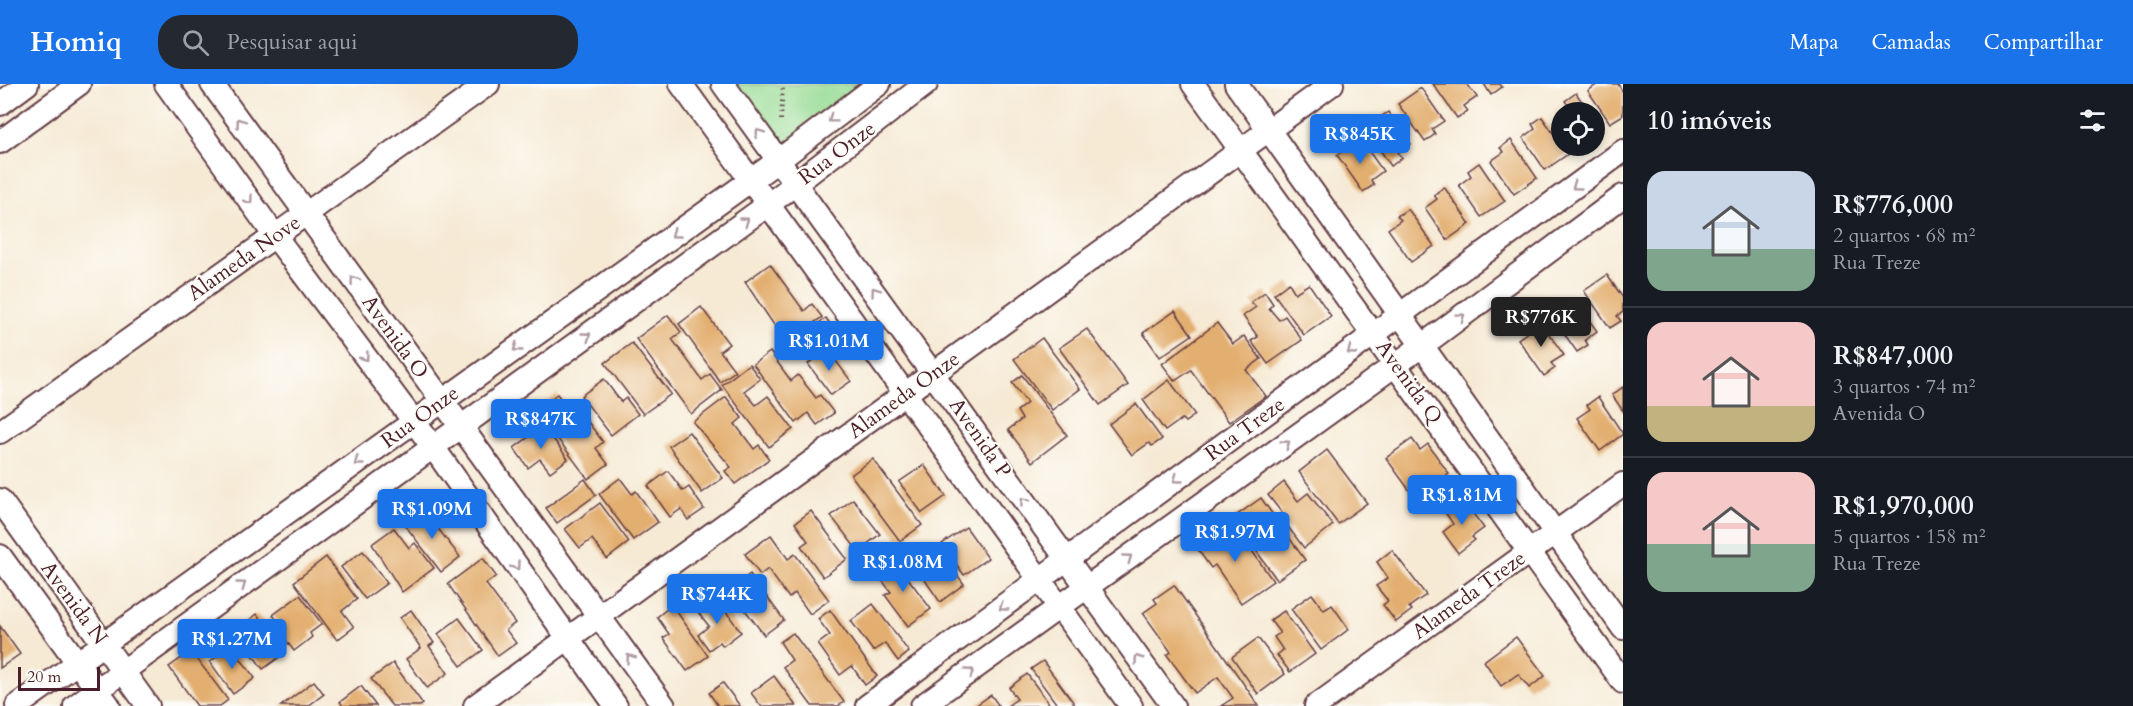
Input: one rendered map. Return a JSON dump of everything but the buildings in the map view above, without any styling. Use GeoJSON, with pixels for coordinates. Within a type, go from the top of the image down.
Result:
{"type":"FeatureCollection","features":[{"type":"Feature","properties":{"kind":"street"},"geometry":{"type":"LineString","coordinates":[[0,104],[27,84]]}},
{"type":"Feature","properties":{"kind":"street"},"geometry":{"type":"LineString","coordinates":[[0,142],[79,84]]}},
{"type":"Feature","properties":{"kind":"street","name":"Avenida O"},"geometry":{"type":"LineString","coordinates":[[166,84],[275,236],[433,447],[616,706]]}},
{"type":"Feature","properties":{"kind":"street","name":"Avenida O"},"geometry":{"type":"LineString","coordinates":[[212,84],[664,706]]}},
{"type":"Feature","properties":{"kind":"street","name":"Alameda Nove"},"geometry":{"type":"LineString","coordinates":[[0,432],[488,84]]}},
{"type":"Feature","properties":{"kind":"street","name":"Avenida P"},"geometry":{"type":"LineString","coordinates":[[681,84],[1131,706]]}},
{"type":"Feature","properties":{"kind":"street","name":"Avenida P"},"geometry":{"type":"LineString","coordinates":[[723,84],[797,183],[1173,706]]}},
{"type":"Feature","properties":{"kind":"street","name":"Rua Onze"},"geometry":{"type":"LineString","coordinates":[[17,706],[779,160],[879,84]]}},
{"type":"Feature","properties":{"kind":"street","name":"Rua Onze"},"geometry":{"type":"LineString","coordinates":[[75,706],[103,698],[123,672],[769,204],[926,84]]}},
{"type":"Feature","properties":{"kind":"street","name":"Avenida Q"},"geometry":{"type":"LineString","coordinates":[[1193,84],[1623,682]]}},
{"type":"Feature","properties":{"kind":"street","name":"Avenida Q"},"geometry":{"type":"LineString","coordinates":[[1236,84],[1623,628]]}},
{"type":"Feature","properties":{"kind":"street","name":"Alameda Onze"},"geometry":{"type":"LineString","coordinates":[[475,706],[1332,84]]}},
{"type":"Feature","properties":{"kind":"street","name":"Rua Treze"},"geometry":{"type":"LineString","coordinates":[[867,706],[1623,151]]}},
{"type":"Feature","properties":{"kind":"street","name":"Rua Treze"},"geometry":{"type":"LineString","coordinates":[[922,706],[1396,365],[1623,196]]}},
{"type":"Feature","properties":{"kind":"street","name":"Alameda Treze"},"geometry":{"type":"LineString","coordinates":[[1316,706],[1623,484]]}},
{"type":"Feature","properties":{"kind":"street","name":"Avenida N"},"geometry":{"type":"LineString","coordinates":[[0,500],[148,706]]}},
{"type":"Feature","properties":{"kind":"street","name":"Avenida N"},"geometry":{"type":"LineString","coordinates":[[0,556],[103,698]]}},
{"type":"Feature","properties":{"kind":"green space"},"geometry":{"type":"Polygon","coordinates":[[[727,84],[872,84],[779,155],[727,84]]]}}]}
